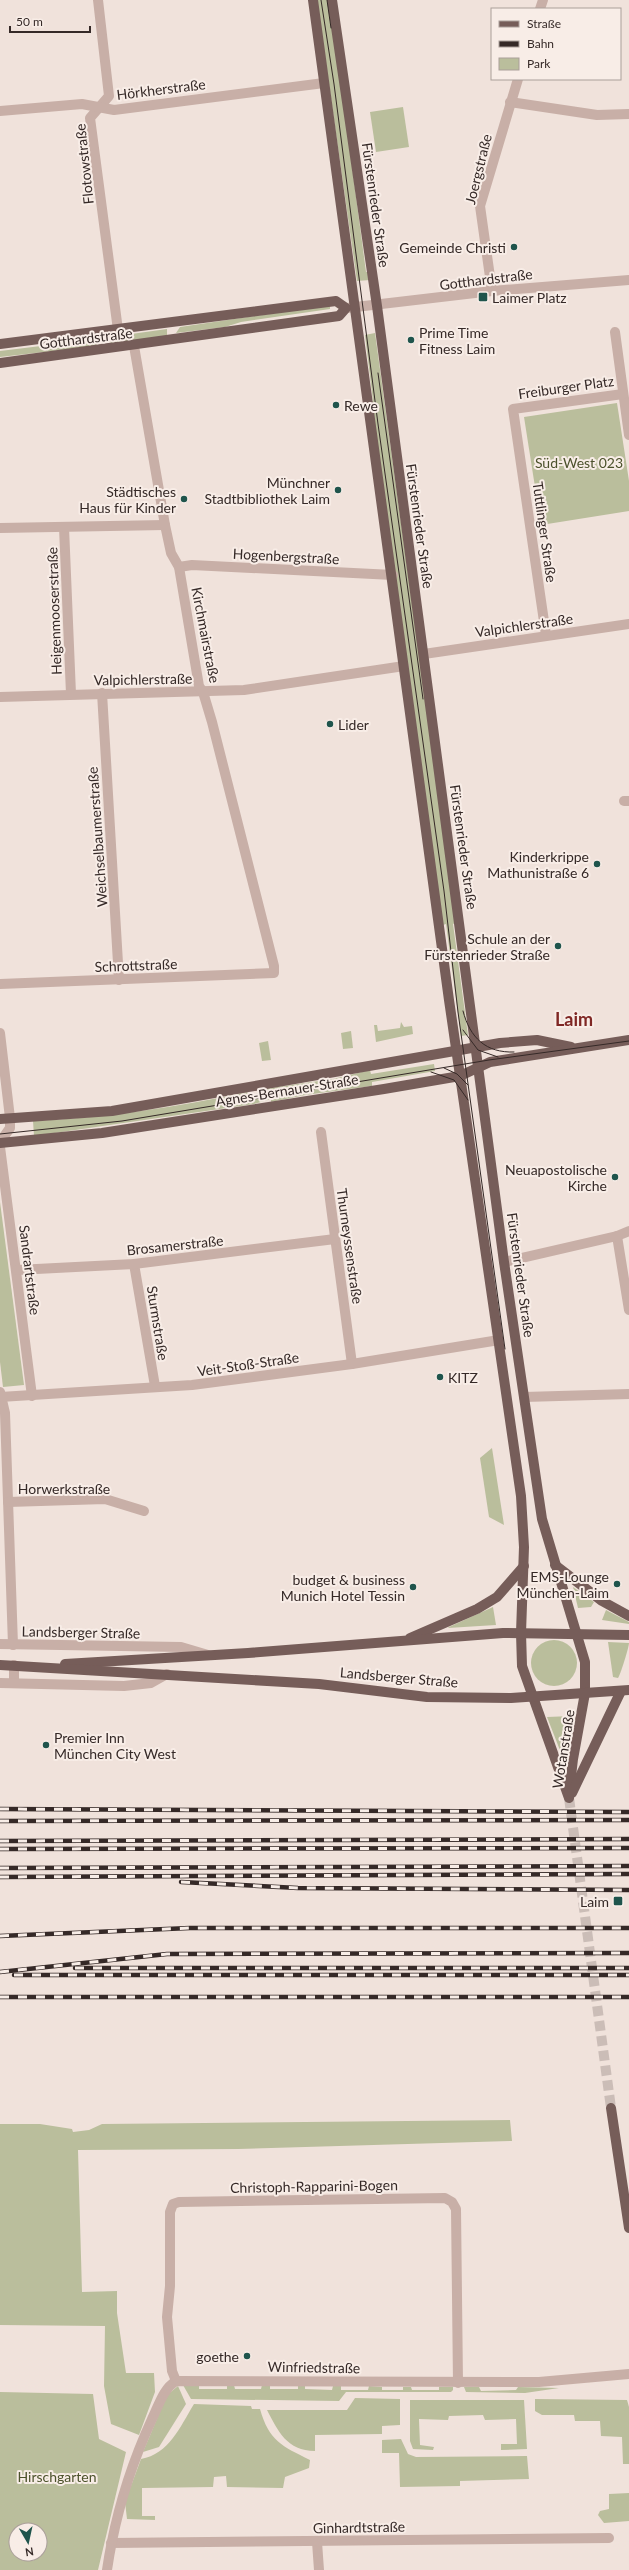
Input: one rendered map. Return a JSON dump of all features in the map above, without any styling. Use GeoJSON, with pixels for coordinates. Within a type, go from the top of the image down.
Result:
{"type":"FeatureCollection","features":[{"type":"Feature","properties":{"kind":"main road"},"geometry":{"type":"LineString","coordinates":[[313,0],[351,308],[392,575],[460,1076],[521,1496],[524,1566],[521,1633],[522,1666],[532,1697]]}},
{"type":"Feature","properties":{"kind":"main road","name":"Fürstenrieder Straße"},"geometry":{"type":"LineString","coordinates":[[332,0],[377,306],[504,1262],[542,1519],[555,1565],[578,1634],[585,1662],[586,1693]]}},
{"type":"Feature","properties":{"kind":"main road","name":"Gotthardstraße"},"geometry":{"type":"LineString","coordinates":[[0,344],[336,301],[351,308]]}},
{"type":"Feature","properties":{"kind":"main road","name":"Gotthardstraße"},"geometry":{"type":"LineString","coordinates":[[0,364],[339,316],[351,308]]}},
{"type":"Feature","properties":{"kind":"main road"},"geometry":{"type":"LineString","coordinates":[[175,322],[171,330],[176,340]]}},
{"type":"Feature","properties":{"kind":"main road","name":"Agnes-Bernauer-Straße"},"geometry":{"type":"LineString","coordinates":[[5,1119],[127,1108],[476,1047],[537,1040],[573,1047]]}},
{"type":"Feature","properties":{"kind":"main road","name":"Agnes-Bernauer-Straße"},"geometry":{"type":"LineString","coordinates":[[0,1143],[102,1133],[460,1076],[478,1066],[490,1062],[557,1052],[573,1047],[629,1040]]}},
{"type":"Feature","properties":{"kind":"main road"},"geometry":{"type":"LineString","coordinates":[[555,1565],[602,1602],[629,1616]]}},
{"type":"Feature","properties":{"kind":"main road"},"geometry":{"type":"LineString","coordinates":[[404,1641],[477,1609],[497,1597],[524,1566]]}},
{"type":"Feature","properties":{"kind":"main road","name":"Landsberger Straße"},"geometry":{"type":"LineString","coordinates":[[39,1666],[119,1659],[208,1655],[521,1633],[629,1635]]}},
{"type":"Feature","properties":{"kind":"main road","name":"Landsberger Straße"},"geometry":{"type":"LineString","coordinates":[[0,1665],[39,1666],[114,1673],[167,1674],[319,1684],[427,1696],[532,1697],[625,1691]]}},
{"type":"Feature","properties":{"kind":"main road"},"geometry":{"type":"LineString","coordinates":[[569,1798],[625,1691]]}},
{"type":"Feature","properties":{"kind":"main road","name":"Wotanstraße"},"geometry":{"type":"LineString","coordinates":[[569,1798],[573,1759],[586,1693]]}},
{"type":"Feature","properties":{"kind":"main road","name":"Wotanstraße"},"geometry":{"type":"LineString","coordinates":[[532,1697],[569,1798]]}},
{"type":"Feature","properties":{"kind":"main road"},"geometry":{"type":"LineString","coordinates":[[611,2108],[629,2228]]}},
{"type":"Feature","properties":{"kind":"street","name":"Flotowstraße"},"geometry":{"type":"LineString","coordinates":[[98,0],[109,96],[90,118],[118,330]]}},
{"type":"Feature","properties":{"kind":"street","name":"Joergstraße"},"geometry":{"type":"LineString","coordinates":[[492,291],[480,206],[518,80]]}},
{"type":"Feature","properties":{"kind":"street","name":"Hörkherstraße"},"geometry":{"type":"LineString","coordinates":[[0,112],[82,104],[114,110],[324,84]]}},
{"type":"Feature","properties":{"kind":"street"},"geometry":{"type":"LineString","coordinates":[[510,102],[597,115],[629,114]]}},
{"type":"Feature","properties":{"kind":"street","name":"Gotthardstraße"},"geometry":{"type":"LineString","coordinates":[[351,308],[492,291],[629,280]]}},
{"type":"Feature","properties":{"kind":"street"},"geometry":{"type":"LineString","coordinates":[[615,332],[629,435]]}},
{"type":"Feature","properties":{"kind":"street","name":"Kirchmairstraße"},"geometry":{"type":"LineString","coordinates":[[134,346],[165,526],[171,553],[179,567],[199,686],[203,692],[268,944],[274,973]]}},
{"type":"Feature","properties":{"kind":"street","name":"Freiburger Platz"},"geometry":{"type":"LineString","coordinates":[[513,409],[623,394]]}},
{"type":"Feature","properties":{"kind":"street","name":"Tuttlinger Straße"},"geometry":{"type":"LineString","coordinates":[[513,409],[546,635]]}},
{"type":"Feature","properties":{"kind":"street"},"geometry":{"type":"LineString","coordinates":[[0,528],[165,526]]}},
{"type":"Feature","properties":{"kind":"street","name":"Heigenmooserstraße"},"geometry":{"type":"LineString","coordinates":[[64,527],[71,694]]}},
{"type":"Feature","properties":{"kind":"street","name":"Hogenbergstraße"},"geometry":{"type":"LineString","coordinates":[[179,567],[192,565],[392,575]]}},
{"type":"Feature","properties":{"kind":"street","name":"Valpichlerstraße"},"geometry":{"type":"LineString","coordinates":[[424,654],[629,624]]}},
{"type":"Feature","properties":{"kind":"street","name":"Valpichlerstraße"},"geometry":{"type":"LineString","coordinates":[[0,697],[102,693],[203,692],[286,685],[404,666]]}},
{"type":"Feature","properties":{"kind":"street","name":"Weichselbaumerstraße"},"geometry":{"type":"LineString","coordinates":[[102,693],[120,980]]}},
{"type":"Feature","properties":{"kind":"street","name":"Schrottstraße"},"geometry":{"type":"LineString","coordinates":[[0,984],[274,973]]}},
{"type":"Feature","properties":{"kind":"street"},"geometry":{"type":"LineString","coordinates":[[0,1033],[5,1119],[10,1128],[0,1143]]}},
{"type":"Feature","properties":{"kind":"street","name":"Thurneyssenstraße"},"geometry":{"type":"LineString","coordinates":[[321,1132],[352,1364]]}},
{"type":"Feature","properties":{"kind":"street","name":"Sandrartstraße"},"geometry":{"type":"LineString","coordinates":[[0,1147],[32,1396]]}},
{"type":"Feature","properties":{"kind":"street"},"geometry":{"type":"LineString","coordinates":[[504,1262],[617,1236],[629,1231]]}},
{"type":"Feature","properties":{"kind":"street"},"geometry":{"type":"LineString","coordinates":[[617,1236],[629,1310]]}},
{"type":"Feature","properties":{"kind":"street","name":"Brosamerstraße"},"geometry":{"type":"LineString","coordinates":[[17,1270],[134,1264],[335,1239]]}},
{"type":"Feature","properties":{"kind":"street","name":"Sturmstraße"},"geometry":{"type":"LineString","coordinates":[[134,1264],[154,1386]]}},
{"type":"Feature","properties":{"kind":"street","name":"Veit-Stoß-Straße"},"geometry":{"type":"LineString","coordinates":[[0,1395],[32,1396],[154,1386],[192,1386],[352,1364],[499,1340]]}},
{"type":"Feature","properties":{"kind":"street"},"geometry":{"type":"LineString","coordinates":[[524,1397],[629,1394]]}},
{"type":"Feature","properties":{"kind":"street"},"geometry":{"type":"LineString","coordinates":[[0,1395],[5,1413],[13,1645]]}},
{"type":"Feature","properties":{"kind":"street","name":"Horwerkstraße"},"geometry":{"type":"LineString","coordinates":[[8,1502],[105,1499],[144,1511]]}},
{"type":"Feature","properties":{"kind":"street","name":"Landsberger Straße"},"geometry":{"type":"LineString","coordinates":[[0,1644],[181,1647],[208,1655]]}},
{"type":"Feature","properties":{"kind":"street"},"geometry":{"type":"LineString","coordinates":[[14,1665],[14,1683]]}},
{"type":"Feature","properties":{"kind":"street"},"geometry":{"type":"LineString","coordinates":[[0,1683],[124,1686],[151,1683],[167,1674]]}},
{"type":"Feature","properties":{"kind":"street","name":"Christoph-Rapparini-Bogen"},"geometry":{"type":"LineString","coordinates":[[176,2381],[172,2371],[167,2317],[170,2286],[170,2212],[174,2204],[179,2202],[445,2198],[452,2202],[456,2209],[458,2383]]}},
{"type":"Feature","properties":{"kind":"street","name":"Winfriedstraße"},"geometry":{"type":"LineString","coordinates":[[176,2381],[458,2383],[539,2382],[629,2374]]}},
{"type":"Feature","properties":{"kind":"street"},"geometry":{"type":"LineString","coordinates":[[107,2570],[122,2492],[134,2457],[166,2390],[176,2381]]}},
{"type":"Feature","properties":{"kind":"street","name":"Ginhardtstraße"},"geometry":{"type":"LineString","coordinates":[[111,2543],[317,2542],[534,2537],[608,2538]]}},
{"type":"Feature","properties":{"kind":"street"},"geometry":{"type":"LineString","coordinates":[[317,2542],[319,2570]]}},
{"type":"Feature","properties":{"kind":"green space"},"geometry":{"type":"Polygon","coordinates":[[[317,0],[330,0],[366,272],[369,272],[370,280],[357,281],[317,0]]]}},
{"type":"Feature","properties":{"kind":"green space"},"geometry":{"type":"Polygon","coordinates":[[[403,107],[409,147],[376,152],[370,112],[403,107]]]}},
{"type":"Feature","properties":{"kind":"green space"},"geometry":{"type":"Polygon","coordinates":[[[330,305],[330,309],[241,322],[225,327],[176,333],[180,327],[330,305]]]}},
{"type":"Feature","properties":{"kind":"green space"},"geometry":{"type":"Polygon","coordinates":[[[167,329],[167,336],[111,344],[110,337],[167,329]]]}},
{"type":"Feature","properties":{"kind":"green space"},"geometry":{"type":"Polygon","coordinates":[[[375,333],[456,923],[453,924],[468,1035],[461,1036],[446,924],[443,925],[371,401],[373,401],[365,335],[375,333]]]}},
{"type":"Feature","properties":{"kind":"green space"},"geometry":{"type":"Polygon","coordinates":[[[98,339],[97,346],[0,357],[0,351],[98,339]]]}},
{"type":"Feature","properties":{"kind":"green space","name":"Süd-West 023"},"geometry":{"type":"Polygon","coordinates":[[[617,403],[629,481],[629,511],[541,525],[524,417],[617,403]]]}},
{"type":"Feature","properties":{"kind":"green space"},"geometry":{"type":"Polygon","coordinates":[[[401,1022],[404,1027],[412,1026],[413,1034],[376,1042],[374,1025],[377,1025],[378,1031],[400,1028],[401,1022]]]}},
{"type":"Feature","properties":{"kind":"green space"},"geometry":{"type":"Polygon","coordinates":[[[351,1031],[353,1048],[343,1049],[341,1033],[351,1031]]]}},
{"type":"Feature","properties":{"kind":"green space"},"geometry":{"type":"Polygon","coordinates":[[[268,1041],[271,1060],[262,1061],[259,1043],[268,1041]]]}},
{"type":"Feature","properties":{"kind":"green space"},"geometry":{"type":"Polygon","coordinates":[[[434,1064],[435,1071],[372,1082],[372,1086],[305,1095],[271,1102],[271,1099],[254,1104],[34,1136],[33,1121],[60,1120],[141,1111],[247,1092],[249,1095],[261,1093],[263,1089],[333,1079],[370,1070],[371,1074],[434,1064]]]}},
{"type":"Feature","properties":{"kind":"green space"},"geometry":{"type":"Polygon","coordinates":[[[0,1202],[24,1385],[3,1387],[0,1362],[0,1202]]]}},
{"type":"Feature","properties":{"kind":"green space"},"geometry":{"type":"Polygon","coordinates":[[[492,1448],[504,1525],[489,1517],[480,1458],[492,1448]]]}},
{"type":"Feature","properties":{"kind":"green space"},"geometry":{"type":"Polygon","coordinates":[[[573,1587],[594,1602],[591,1607],[578,1608],[573,1587]]]}},
{"type":"Feature","properties":{"kind":"green space"},"geometry":{"type":"Polygon","coordinates":[[[493,1607],[496,1625],[448,1628],[449,1627],[493,1607]]]}},
{"type":"Feature","properties":{"kind":"green space"},"geometry":{"type":"Polygon","coordinates":[[[606,1610],[629,1622],[629,1624],[602,1620],[606,1610]]]}},
{"type":"Feature","properties":{"kind":"green space"},"geometry":{"type":"Polygon","coordinates":[[[549,1640],[559,1640],[567,1644],[573,1650],[577,1658],[577,1668],[573,1676],[567,1682],[559,1686],[549,1686],[541,1682],[535,1676],[531,1668],[531,1658],[535,1650],[541,1644],[549,1640]]]}},
{"type":"Feature","properties":{"kind":"green space"},"geometry":{"type":"Polygon","coordinates":[[[608,1642],[629,1643],[618,1678],[613,1677],[608,1642]]]}},
{"type":"Feature","properties":{"kind":"green space"},"geometry":{"type":"Polygon","coordinates":[[[572,1716],[563,1758],[547,1717],[572,1716]]]}},
{"type":"Feature","properties":{"kind":"green space"},"geometry":{"type":"Polygon","coordinates":[[[510,2120],[512,2141],[238,2149],[78,2150],[82,2292],[117,2291],[117,2313],[126,2373],[154,2373],[155,2392],[139,2435],[111,2424],[104,2386],[105,2326],[0,2325],[0,2124],[40,2124],[72,2129],[73,2132],[89,2130],[102,2124],[510,2120]]]}},
{"type":"Feature","properties":{"kind":"green space"},"geometry":{"type":"Polygon","coordinates":[[[183,2385],[199,2385],[199,2389],[227,2389],[227,2385],[234,2385],[235,2389],[261,2389],[262,2385],[270,2385],[270,2389],[298,2389],[298,2385],[305,2385],[305,2389],[332,2390],[333,2386],[341,2386],[341,2390],[368,2390],[369,2386],[382,2387],[382,2390],[403,2390],[403,2387],[411,2387],[412,2390],[439,2390],[439,2387],[453,2387],[453,2390],[451,2392],[346,2392],[339,2401],[191,2399],[183,2385]]]}},
{"type":"Feature","properties":{"kind":"green space"},"geometry":{"type":"Polygon","coordinates":[[[178,2386],[186,2404],[159,2447],[143,2452],[167,2395],[178,2386]]]}},
{"type":"Feature","properties":{"kind":"green space"},"geometry":{"type":"Polygon","coordinates":[[[464,2387],[479,2387],[481,2391],[516,2390],[518,2387],[559,2388],[525,2393],[466,2392],[464,2387]]]}},
{"type":"Feature","properties":{"kind":"green space","name":"Hirschgarten"},"geometry":{"type":"Polygon","coordinates":[[[0,2392],[93,2394],[99,2439],[126,2452],[98,2570],[0,2570],[0,2392]]]}},
{"type":"Feature","properties":{"kind":"green space"},"geometry":{"type":"Polygon","coordinates":[[[355,2398],[400,2399],[400,2425],[382,2426],[382,2434],[315,2435],[315,2451],[305,2450],[290,2444],[275,2425],[267,2410],[347,2410],[355,2398]]]}},
{"type":"Feature","properties":{"kind":"green space"},"geometry":{"type":"Polygon","coordinates":[[[535,2399],[627,2400],[629,2407],[629,2464],[623,2464],[622,2437],[601,2436],[600,2421],[575,2421],[574,2415],[542,2415],[535,2411],[535,2399]]]}},
{"type":"Feature","properties":{"kind":"green space"},"geometry":{"type":"Polygon","coordinates":[[[410,2400],[524,2400],[527,2449],[501,2450],[501,2444],[517,2444],[516,2419],[485,2420],[483,2415],[449,2416],[448,2420],[419,2419],[420,2445],[434,2447],[433,2450],[413,2449],[410,2441],[410,2400]]]}},
{"type":"Feature","properties":{"kind":"green space"},"geometry":{"type":"Polygon","coordinates":[[[194,2404],[251,2406],[252,2409],[260,2409],[272,2436],[284,2446],[310,2460],[309,2468],[285,2477],[283,2488],[227,2487],[226,2476],[214,2477],[213,2487],[142,2488],[142,2516],[155,2516],[155,2520],[127,2519],[125,2502],[141,2459],[159,2452],[173,2438],[194,2404]]]}},
{"type":"Feature","properties":{"kind":"green space"},"geometry":{"type":"Polygon","coordinates":[[[401,2439],[408,2454],[416,2457],[527,2456],[529,2479],[460,2481],[460,2486],[400,2487],[399,2453],[382,2453],[382,2440],[401,2439]]]}},
{"type":"Feature","properties":{"kind":"green space"},"geometry":{"type":"Polygon","coordinates":[[[629,2493],[629,2521],[604,2523],[598,2515],[600,2511],[609,2509],[609,2494],[629,2493]]]}},
{"type":"Feature","properties":{"kind":"tunnel"},"geometry":{"type":"LineString","coordinates":[[569,1798],[611,2108]]}},
{"type":"Feature","properties":{"kind":"tram line"},"geometry":{"type":"LineString","coordinates":[[321,0],[334,84],[378,424],[444,891],[458,1012],[505,1349]]}},
{"type":"Feature","properties":{"kind":"tram line"},"geometry":{"type":"LineString","coordinates":[[327,0],[331,28]]}},
{"type":"Feature","properties":{"kind":"tram line"},"geometry":{"type":"LineString","coordinates":[[378,373],[423,699]]}},
{"type":"Feature","properties":{"kind":"tram line"},"geometry":{"type":"LineString","coordinates":[[463,1011],[470,1029],[487,1047],[504,1052],[514,1052]]}},
{"type":"Feature","properties":{"kind":"tram line"},"geometry":{"type":"LineString","coordinates":[[463,1030],[478,1050],[498,1057]]}},
{"type":"Feature","properties":{"kind":"tram line"},"geometry":{"type":"LineString","coordinates":[[0,1134],[122,1121],[489,1060],[629,1041]]}},
{"type":"Feature","properties":{"kind":"tram line"},"geometry":{"type":"LineString","coordinates":[[444,1068],[457,1074],[468,1085]]}},
{"type":"Feature","properties":{"kind":"tram line"},"geometry":{"type":"LineString","coordinates":[[431,1072],[454,1080],[468,1100]]}},
{"type":"Feature","properties":{"kind":"railway"},"geometry":{"type":"LineString","coordinates":[[0,1809],[629,1812]]}},
{"type":"Feature","properties":{"kind":"railway"},"geometry":{"type":"LineString","coordinates":[[0,1821],[629,1820]]}},
{"type":"Feature","properties":{"kind":"railway"},"geometry":{"type":"LineString","coordinates":[[0,1841],[629,1839]]}},
{"type":"Feature","properties":{"kind":"railway"},"geometry":{"type":"LineString","coordinates":[[0,1849],[629,1848]]}},
{"type":"Feature","properties":{"kind":"railway"},"geometry":{"type":"LineString","coordinates":[[0,1868],[629,1866]]}},
{"type":"Feature","properties":{"kind":"railway"},"geometry":{"type":"LineString","coordinates":[[0,1877],[629,1874]]}},
{"type":"Feature","properties":{"kind":"railway"},"geometry":{"type":"LineString","coordinates":[[181,1882],[298,1888],[629,1890]]}},
{"type":"Feature","properties":{"kind":"railway"},"geometry":{"type":"LineString","coordinates":[[0,1936],[190,1928],[629,1928]]}},
{"type":"Feature","properties":{"kind":"railway"},"geometry":{"type":"LineString","coordinates":[[0,1972],[167,1954],[629,1953]]}},
{"type":"Feature","properties":{"kind":"railway"},"geometry":{"type":"LineString","coordinates":[[75,1968],[629,1968]]}},
{"type":"Feature","properties":{"kind":"railway"},"geometry":{"type":"LineString","coordinates":[[14,1975],[629,1975]]}},
{"type":"Feature","properties":{"kind":"railway"},"geometry":{"type":"LineString","coordinates":[[0,1997],[629,1997]]}},
{"type":"Feature","properties":{"kind":"place","name":"Gemeinde Christi"},"geometry":{"type":"Point","coordinates":[514,247]}},
{"type":"Feature","properties":{"kind":"place","name":"Laimer Platz"},"geometry":{"type":"Point","coordinates":[483,297]}},
{"type":"Feature","properties":{"kind":"place","name":"Prime Time Fitness Laim"},"geometry":{"type":"Point","coordinates":[411,340]}},
{"type":"Feature","properties":{"kind":"place","name":"Rewe"},"geometry":{"type":"Point","coordinates":[336,405]}},
{"type":"Feature","properties":{"kind":"place","name":"Münchner Stadtbibliothek Laim"},"geometry":{"type":"Point","coordinates":[338,490]}},
{"type":"Feature","properties":{"kind":"place","name":"Städtisches Haus für Kinder"},"geometry":{"type":"Point","coordinates":[184,499]}},
{"type":"Feature","properties":{"kind":"place","name":"Lider"},"geometry":{"type":"Point","coordinates":[330,724]}},
{"type":"Feature","properties":{"kind":"place","name":"Kinderkrippe Mathunistraße 6"},"geometry":{"type":"Point","coordinates":[597,864]}},
{"type":"Feature","properties":{"kind":"place","name":"Schule an der Fürstenrieder Straße"},"geometry":{"type":"Point","coordinates":[558,946]}},
{"type":"Feature","properties":{"kind":"place","name":"Neuapostolische Kirche"},"geometry":{"type":"Point","coordinates":[615,1177]}},
{"type":"Feature","properties":{"kind":"place","name":"KITZ"},"geometry":{"type":"Point","coordinates":[440,1377]}},
{"type":"Feature","properties":{"kind":"place","name":"EMS-Lounge München-Laim"},"geometry":{"type":"Point","coordinates":[617,1584]}},
{"type":"Feature","properties":{"kind":"place","name":"budget & business Munich Hotel Tessin"},"geometry":{"type":"Point","coordinates":[413,1587]}},
{"type":"Feature","properties":{"kind":"place","name":"Premier Inn München City West"},"geometry":{"type":"Point","coordinates":[46,1745]}},
{"type":"Feature","properties":{"kind":"place","name":"Laim"},"geometry":{"type":"Point","coordinates":[618,1901]}},
{"type":"Feature","properties":{"kind":"place","name":"goethe"},"geometry":{"type":"Point","coordinates":[247,2356]}},
{"type":"Feature","properties":{"kind":"district","name":"Laim"},"geometry":{"type":"Point","coordinates":[574,1019]}}]}
